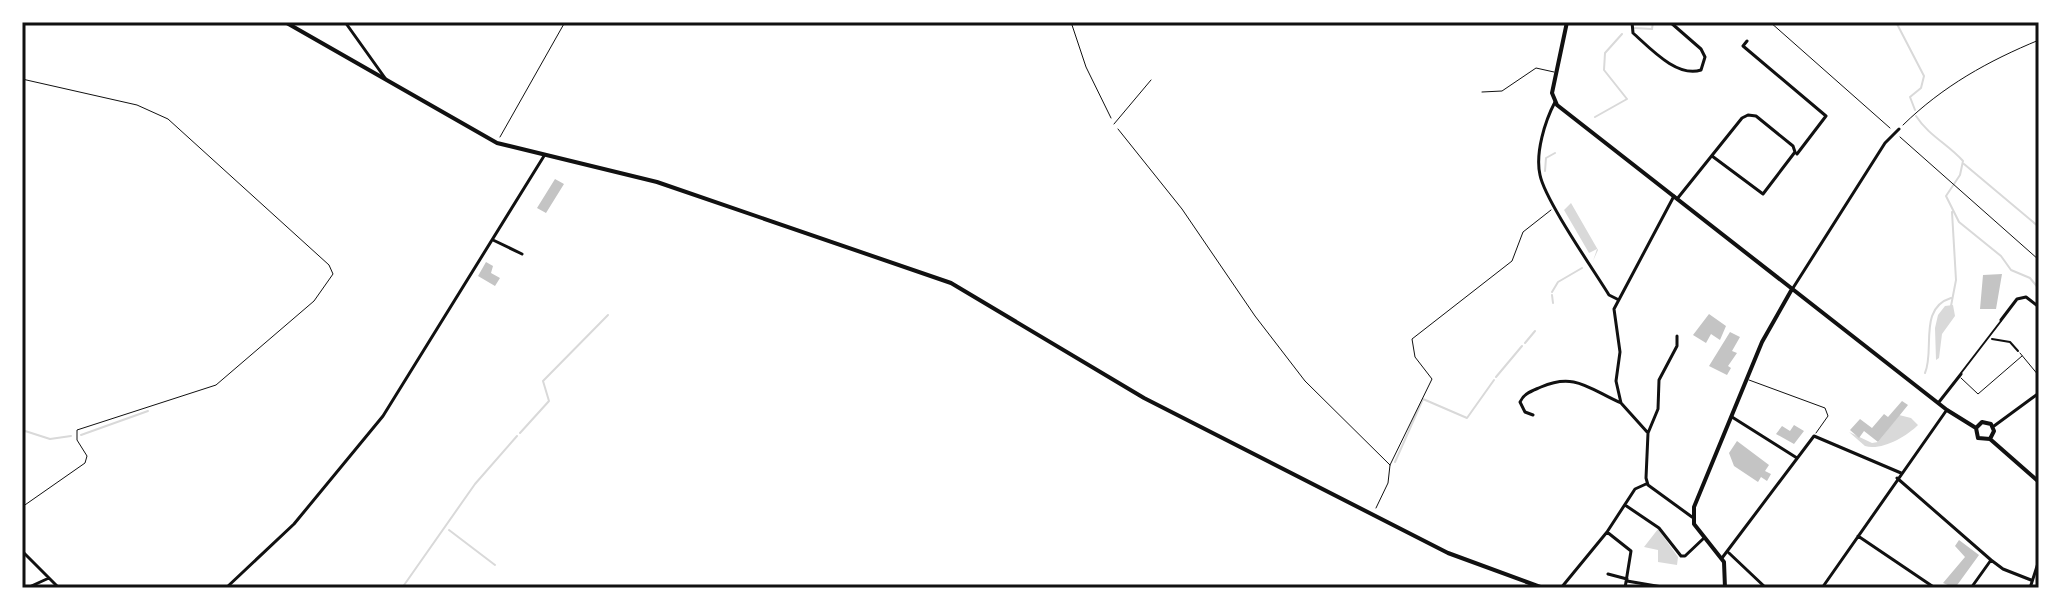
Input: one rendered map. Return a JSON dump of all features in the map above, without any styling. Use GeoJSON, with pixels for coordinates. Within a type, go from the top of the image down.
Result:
{"type":"FeatureCollection","features":[{"type":"Feature","properties":{"kind":"street"},"geometry":{"type":"LineString","coordinates":[[285,22],[497,143],[657,182],[933,275],[1144,398],[1448,553],[1543,588]]}},
{"type":"Feature","properties":{"kind":"street"},"geometry":{"type":"LineString","coordinates":[[345,22],[387,81]]}},
{"type":"Feature","properties":{"kind":"street"},"geometry":{"type":"LineString","coordinates":[[1567,22],[1552,93],[1555,102],[1947,410],[1976,428],[1978,438],[1990,439],[2039,482]]}},
{"type":"Feature","properties":{"kind":"street"},"geometry":{"type":"LineString","coordinates":[[1632,22],[1633,33],[1654,52],[1689,72],[1701,70],[1705,57],[1701,49],[1670,22]]}},
{"type":"Feature","properties":{"kind":"street"},"geometry":{"type":"LineString","coordinates":[[1712,156],[1763,194],[1826,116],[1743,46],[1747,41]]}},
{"type":"Feature","properties":{"kind":"street"},"geometry":{"type":"LineString","coordinates":[[1555,102],[1548,115],[1540,151],[1540,176],[1609,295],[1617,299]]}},
{"type":"Feature","properties":{"kind":"street"},"geometry":{"type":"LineString","coordinates":[[1621,403],[1616,381],[1620,352],[1614,309],[1676,198],[1748,115],[1756,116],[1793,146],[1795,156]]}},
{"type":"Feature","properties":{"kind":"street"},"geometry":{"type":"LineString","coordinates":[[1692,517],[1702,482],[1762,342],[1885,143],[1899,129]]}},
{"type":"Feature","properties":{"kind":"street"},"geometry":{"type":"LineString","coordinates":[[226,588],[294,524],[383,416],[544,156]]}},
{"type":"Feature","properties":{"kind":"street"},"geometry":{"type":"LineString","coordinates":[[493,240],[522,254]]}},
{"type":"Feature","properties":{"kind":"street"},"geometry":{"type":"LineString","coordinates":[[1938,403],[2017,299],[2026,297],[2039,307]]}},
{"type":"Feature","properties":{"kind":"street"},"geometry":{"type":"LineString","coordinates":[[1647,483],[1648,433],[1658,409],[1659,380],[1677,346],[1677,336]]}},
{"type":"Feature","properties":{"kind":"street"},"geometry":{"type":"LineString","coordinates":[[1989,338],[2010,342],[2018,351]]}},
{"type":"Feature","properties":{"kind":"street"},"geometry":{"type":"LineString","coordinates":[[1533,415],[1525,412],[1521,398],[1560,379],[1574,380],[1621,403],[1648,433]]}},
{"type":"Feature","properties":{"kind":"street"},"geometry":{"type":"LineString","coordinates":[[1990,439],[1993,426],[2039,393]]}},
{"type":"Feature","properties":{"kind":"street"},"geometry":{"type":"LineString","coordinates":[[1822,588],[1947,410]]}},
{"type":"Feature","properties":{"kind":"street"},"geometry":{"type":"LineString","coordinates":[[1732,417],[1797,458]]}},
{"type":"Feature","properties":{"kind":"street"},"geometry":{"type":"LineString","coordinates":[[1976,428],[1982,422],[1993,426]]}},
{"type":"Feature","properties":{"kind":"street"},"geometry":{"type":"LineString","coordinates":[[1722,558],[1729,553],[1814,436],[1901,473]]}},
{"type":"Feature","properties":{"kind":"street"},"geometry":{"type":"LineString","coordinates":[[1897,478],[1991,560],[2003,569],[2031,580]]}},
{"type":"Feature","properties":{"kind":"street"},"geometry":{"type":"LineString","coordinates":[[1647,483],[1692,517],[1722,558],[1725,588]]}},
{"type":"Feature","properties":{"kind":"street"},"geometry":{"type":"LineString","coordinates":[[1561,588],[1607,532],[1635,489],[1647,483]]}},
{"type":"Feature","properties":{"kind":"street"},"geometry":{"type":"LineString","coordinates":[[1625,505],[1659,528],[1681,556],[1685,556],[1705,537]]}},
{"type":"Feature","properties":{"kind":"street"},"geometry":{"type":"LineString","coordinates":[[1607,532],[1631,551],[1625,588]]}},
{"type":"Feature","properties":{"kind":"street"},"geometry":{"type":"LineString","coordinates":[[1858,536],[1935,588]]}},
{"type":"Feature","properties":{"kind":"street"},"geometry":{"type":"LineString","coordinates":[[22,551],[59,588]]}},
{"type":"Feature","properties":{"kind":"street"},"geometry":{"type":"LineString","coordinates":[[1729,553],[1766,588]]}},
{"type":"Feature","properties":{"kind":"street"},"geometry":{"type":"LineString","coordinates":[[1971,588],[1991,560]]}},
{"type":"Feature","properties":{"kind":"street"},"geometry":{"type":"LineString","coordinates":[[2030,588],[2039,560]]}},
{"type":"Feature","properties":{"kind":"street"},"geometry":{"type":"LineString","coordinates":[[1608,574],[1668,588]]}},
{"type":"Feature","properties":{"kind":"street"},"geometry":{"type":"LineString","coordinates":[[27,588],[49,578]]}},
{"type":"Feature","properties":{"kind":"lane"},"geometry":{"type":"LineString","coordinates":[[1482,92],[1502,91],[1536,68],[1557,72]]}},
{"type":"Feature","properties":{"kind":"lane"},"geometry":{"type":"LineString","coordinates":[[1114,124],[1151,80]]}},
{"type":"Feature","properties":{"kind":"lane"},"geometry":{"type":"LineString","coordinates":[[2018,351],[2039,376]]}},
{"type":"Feature","properties":{"kind":"lane"},"geometry":{"type":"LineString","coordinates":[[1960,375],[1978,394],[2022,356]]}},
{"type":"Feature","properties":{"kind":"lane"},"geometry":{"type":"LineString","coordinates":[[1747,379],[1825,408],[1828,416],[1814,436]]}},
{"type":"Feature","properties":{"kind":"path"},"geometry":{"type":"LineString","coordinates":[[497,143],[565,22]]}},
{"type":"Feature","properties":{"kind":"path"},"geometry":{"type":"LineString","coordinates":[[1071,22],[1086,67],[1114,124],[1182,209],[1255,316],[1305,381],[1390,465]]}},
{"type":"Feature","properties":{"kind":"path"},"geometry":{"type":"LineString","coordinates":[[1770,22],[1891,130]]}},
{"type":"Feature","properties":{"kind":"path"},"geometry":{"type":"LineString","coordinates":[[1906,122],[1940,92],[1971,72],[2039,40]]}},
{"type":"Feature","properties":{"kind":"path"},"geometry":{"type":"LineString","coordinates":[[22,79],[137,105],[168,119],[329,265],[333,274],[314,301],[216,385],[77,430],[77,440],[87,456],[85,463],[22,507]]}},
{"type":"Feature","properties":{"kind":"path"},"geometry":{"type":"LineString","coordinates":[[1899,136],[2039,260]]}},
{"type":"Feature","properties":{"kind":"path"},"geometry":{"type":"LineString","coordinates":[[1373,513],[1388,483],[1390,465],[1432,379],[1415,357],[1412,339],[1512,261],[1523,232],[1556,206]]}},
{"type":"Feature","properties":{"kind":"shaded area"},"geometry":{"type":"Polygon","coordinates":[[[1571,203],[1598,250],[1593,261],[1597,249],[1589,253],[1564,210],[1571,203]]]}},
{"type":"Feature","properties":{"kind":"shaded area"},"geometry":{"type":"Polygon","coordinates":[[[1953,305],[1955,316],[1942,334],[1939,358],[1936,360],[1935,328],[1938,315],[1945,306],[1953,305]]]}},
{"type":"Feature","properties":{"kind":"shaded area"},"geometry":{"type":"Polygon","coordinates":[[[1899,415],[1911,418],[1918,425],[1886,445],[1865,446],[1849,432],[1872,443],[1878,442],[1899,415]]]}},
{"type":"Feature","properties":{"kind":"shaded area"},"geometry":{"type":"Polygon","coordinates":[[[1658,529],[1678,557],[1677,565],[1658,562],[1658,550],[1644,547],[1658,529]]]}},
{"type":"Feature","properties":{"kind":"building"},"geometry":{"type":"Polygon","coordinates":[[[555,179],[564,184],[546,213],[537,208],[555,179]]]}},
{"type":"Feature","properties":{"kind":"building"},"geometry":{"type":"Polygon","coordinates":[[[486,262],[493,266],[491,273],[500,278],[495,286],[478,276],[486,262]]]}},
{"type":"Feature","properties":{"kind":"building"},"geometry":{"type":"Polygon","coordinates":[[[2002,274],[1996,309],[1980,309],[1983,275],[2002,274]]]}},
{"type":"Feature","properties":{"kind":"building"},"geometry":{"type":"Polygon","coordinates":[[[1709,314],[1726,326],[1720,340],[1711,334],[1706,343],[1693,335],[1709,314]]]}},
{"type":"Feature","properties":{"kind":"building"},"geometry":{"type":"Polygon","coordinates":[[[1730,332],[1740,337],[1732,351],[1737,353],[1728,366],[1731,368],[1727,375],[1709,366],[1730,332]]]}},
{"type":"Feature","properties":{"kind":"building"},"geometry":{"type":"Polygon","coordinates":[[[1902,401],[1908,405],[1878,442],[1864,431],[1859,438],[1850,430],[1860,419],[1872,428],[1884,414],[1888,417],[1902,401]]]}},
{"type":"Feature","properties":{"kind":"building"},"geometry":{"type":"Polygon","coordinates":[[[1794,425],[1804,431],[1794,444],[1776,434],[1782,426],[1790,431],[1794,425]]]}},
{"type":"Feature","properties":{"kind":"building"},"geometry":{"type":"Polygon","coordinates":[[[1737,441],[1769,465],[1765,471],[1771,474],[1767,481],[1761,477],[1758,482],[1734,466],[1729,453],[1737,441]]]}},
{"type":"Feature","properties":{"kind":"building"},"geometry":{"type":"Polygon","coordinates":[[[1959,540],[1979,555],[1955,588],[1943,583],[1965,557],[1955,546],[1959,540]]]}},
{"type":"Feature","properties":{"kind":"waterway"},"geometry":{"type":"LineString","coordinates":[[1634,28],[1652,29],[1653,22]]}},
{"type":"Feature","properties":{"kind":"waterway"},"geometry":{"type":"LineString","coordinates":[[1896,22],[1924,76],[1921,88],[1910,97],[1915,110]]}},
{"type":"Feature","properties":{"kind":"waterway"},"geometry":{"type":"LineString","coordinates":[[1595,117],[1627,99],[1604,70],[1605,53],[1622,34]]}},
{"type":"Feature","properties":{"kind":"waterway"},"geometry":{"type":"LineString","coordinates":[[1916,116],[1963,161],[1960,175],[1946,196],[1959,222],[2001,256],[2011,270],[2030,278],[2039,289]]}},
{"type":"Feature","properties":{"kind":"waterway"},"geometry":{"type":"LineString","coordinates":[[1545,171],[1546,158],[1555,153]]}},
{"type":"Feature","properties":{"kind":"waterway"},"geometry":{"type":"LineString","coordinates":[[1964,164],[2039,227]]}},
{"type":"Feature","properties":{"kind":"waterway"},"geometry":{"type":"LineString","coordinates":[[1951,306],[1956,280],[1952,212]]}},
{"type":"Feature","properties":{"kind":"waterway"},"geometry":{"type":"LineString","coordinates":[[1552,292],[1558,282],[1582,268]]}},
{"type":"Feature","properties":{"kind":"waterway"},"geometry":{"type":"LineString","coordinates":[[1552,295],[1553,303]]}},
{"type":"Feature","properties":{"kind":"waterway"},"geometry":{"type":"LineString","coordinates":[[1925,373],[1934,311],[1951,298]]}},
{"type":"Feature","properties":{"kind":"waterway"},"geometry":{"type":"LineString","coordinates":[[520,433],[549,401],[543,381],[608,315]]}},
{"type":"Feature","properties":{"kind":"waterway"},"geometry":{"type":"LineString","coordinates":[[1525,343],[1535,331]]}},
{"type":"Feature","properties":{"kind":"waterway"},"geometry":{"type":"LineString","coordinates":[[1496,377],[1522,346]]}},
{"type":"Feature","properties":{"kind":"waterway"},"geometry":{"type":"LineString","coordinates":[[1395,462],[1423,399],[1467,418],[1494,380]]}},
{"type":"Feature","properties":{"kind":"waterway"},"geometry":{"type":"LineString","coordinates":[[81,435],[148,411]]}},
{"type":"Feature","properties":{"kind":"waterway"},"geometry":{"type":"LineString","coordinates":[[22,430],[50,439],[71,436]]}},
{"type":"Feature","properties":{"kind":"waterway"},"geometry":{"type":"LineString","coordinates":[[402,588],[475,484],[517,436]]}},
{"type":"Feature","properties":{"kind":"waterway"},"geometry":{"type":"LineString","coordinates":[[449,530],[495,565]]}}]}
